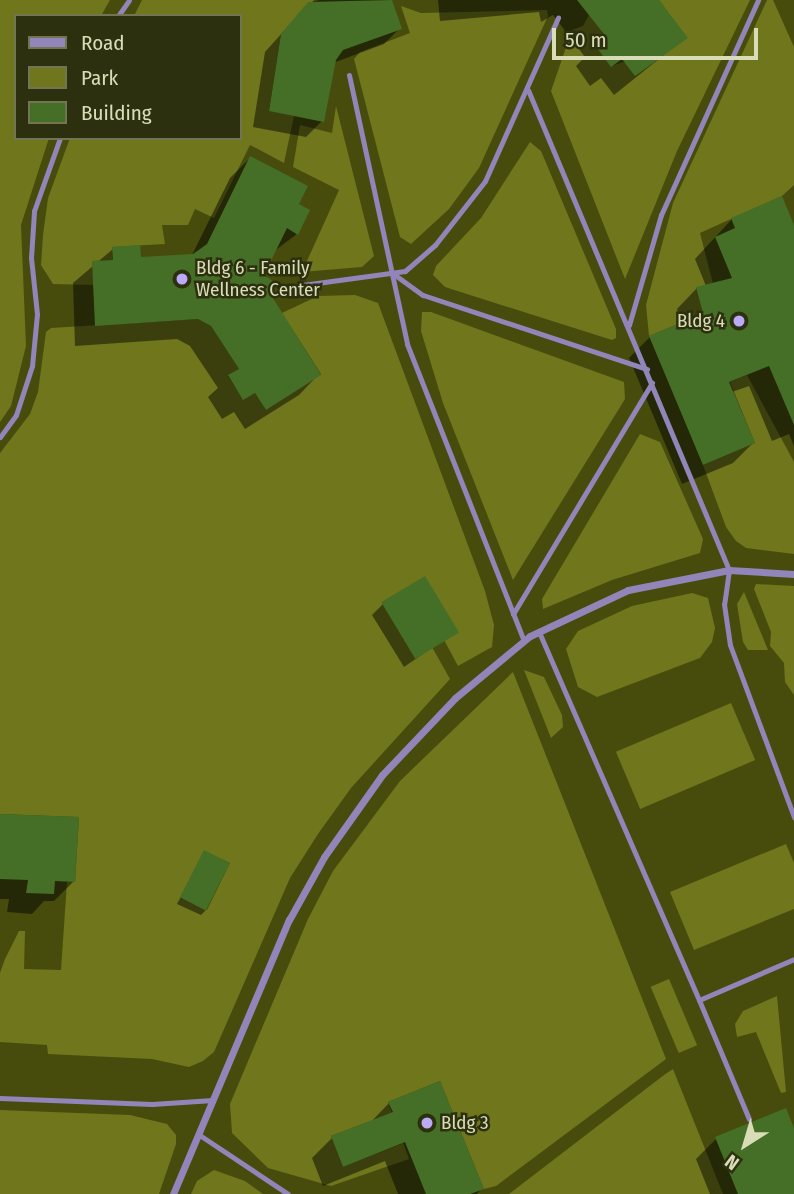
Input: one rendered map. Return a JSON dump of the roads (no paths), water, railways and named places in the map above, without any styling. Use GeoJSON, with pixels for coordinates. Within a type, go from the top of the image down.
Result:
{"type":"FeatureCollection","features":[{"type":"Feature","properties":{"kind":"street"},"geometry":{"type":"LineString","coordinates":[[173,1194],[289,920],[324,857],[382,775],[455,698],[524,641],[628,590],[729,570],[794,573]]}},
{"type":"Feature","properties":{"kind":"lane"},"geometry":{"type":"LineString","coordinates":[[628,326],[635,291],[661,215],[758,0]]}},
{"type":"Feature","properties":{"kind":"lane"},"geometry":{"type":"LineString","coordinates":[[295,286],[405,271],[435,245],[471,201],[528,90],[558,18]]}},
{"type":"Feature","properties":{"kind":"lane"},"geometry":{"type":"LineString","coordinates":[[349,75],[407,344],[524,641]]}},
{"type":"Feature","properties":{"kind":"lane"},"geometry":{"type":"LineString","coordinates":[[528,90],[729,570],[724,604],[730,645],[794,817]]}},
{"type":"Feature","properties":{"kind":"lane"},"geometry":{"type":"LineString","coordinates":[[0,437],[16,415],[32,366],[37,314],[31,258],[34,211],[59,140]]}},
{"type":"Feature","properties":{"kind":"lane"},"geometry":{"type":"LineString","coordinates":[[394,274],[423,295],[647,369]]}},
{"type":"Feature","properties":{"kind":"lane"},"geometry":{"type":"LineString","coordinates":[[513,614],[652,383]]}},
{"type":"Feature","properties":{"kind":"lane"},"geometry":{"type":"LineString","coordinates":[[539,632],[748,1119]]}},
{"type":"Feature","properties":{"kind":"lane"},"geometry":{"type":"LineString","coordinates":[[699,1000],[794,959]]}},
{"type":"Feature","properties":{"kind":"lane"},"geometry":{"type":"LineString","coordinates":[[0,1098],[152,1104],[213,1100]]}},
{"type":"Feature","properties":{"kind":"lane"},"geometry":{"type":"LineString","coordinates":[[198,1134],[288,1194]]}},
{"type":"Feature","properties":{"kind":"place","name":"Bldg 6 - Family Wellness Center"},"geometry":{"type":"Point","coordinates":[182,279]}},
{"type":"Feature","properties":{"kind":"place","name":"Bldg 4"},"geometry":{"type":"Point","coordinates":[739,321]}},
{"type":"Feature","properties":{"kind":"place","name":"Bldg 3"},"geometry":{"type":"Point","coordinates":[427,1123]}}]}
